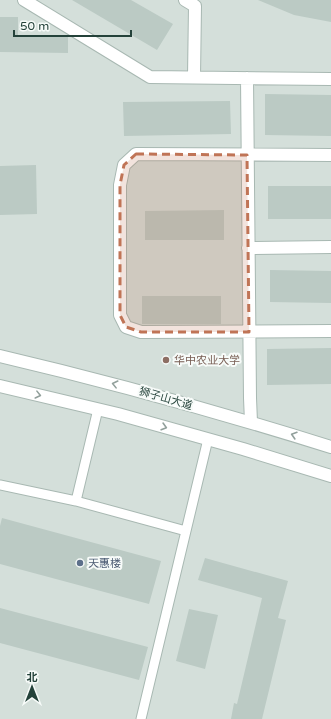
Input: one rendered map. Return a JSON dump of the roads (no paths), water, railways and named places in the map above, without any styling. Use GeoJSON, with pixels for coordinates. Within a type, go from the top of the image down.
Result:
{"type":"FeatureCollection","features":[{"type":"Feature","properties":{"kind":"street"},"geometry":{"type":"LineString","coordinates":[[24,0],[150,77],[331,79]]}},
{"type":"Feature","properties":{"kind":"street"},"geometry":{"type":"LineString","coordinates":[[185,0],[195,6],[194,77]]}},
{"type":"Feature","properties":{"kind":"street"},"geometry":{"type":"LineString","coordinates":[[247,78],[251,422]]}},
{"type":"Feature","properties":{"kind":"street"},"geometry":{"type":"LineString","coordinates":[[331,155],[136,154],[124,165],[120,185],[120,315],[126,326],[140,332],[331,331]]}},
{"type":"Feature","properties":{"kind":"street"},"geometry":{"type":"LineString","coordinates":[[248,248],[331,247]]}},
{"type":"Feature","properties":{"kind":"street","name":"狮子山大道"},"geometry":{"type":"LineString","coordinates":[[0,356],[128,388],[251,422],[331,447]]}},
{"type":"Feature","properties":{"kind":"street"},"geometry":{"type":"LineString","coordinates":[[0,386],[98,409],[208,439],[331,476]]}},
{"type":"Feature","properties":{"kind":"lane"},"geometry":{"type":"LineString","coordinates":[[76,501],[98,409]]}},
{"type":"Feature","properties":{"kind":"lane"},"geometry":{"type":"LineString","coordinates":[[141,719],[208,439]]}},
{"type":"Feature","properties":{"kind":"lane"},"geometry":{"type":"LineString","coordinates":[[0,485],[76,501],[186,532]]}},
{"type":"Feature","properties":{"kind":"place","name":"华中农业大学"},"geometry":{"type":"Point","coordinates":[166,360]}},
{"type":"Feature","properties":{"kind":"place","name":"天惠楼"},"geometry":{"type":"Point","coordinates":[80,563]}}]}
